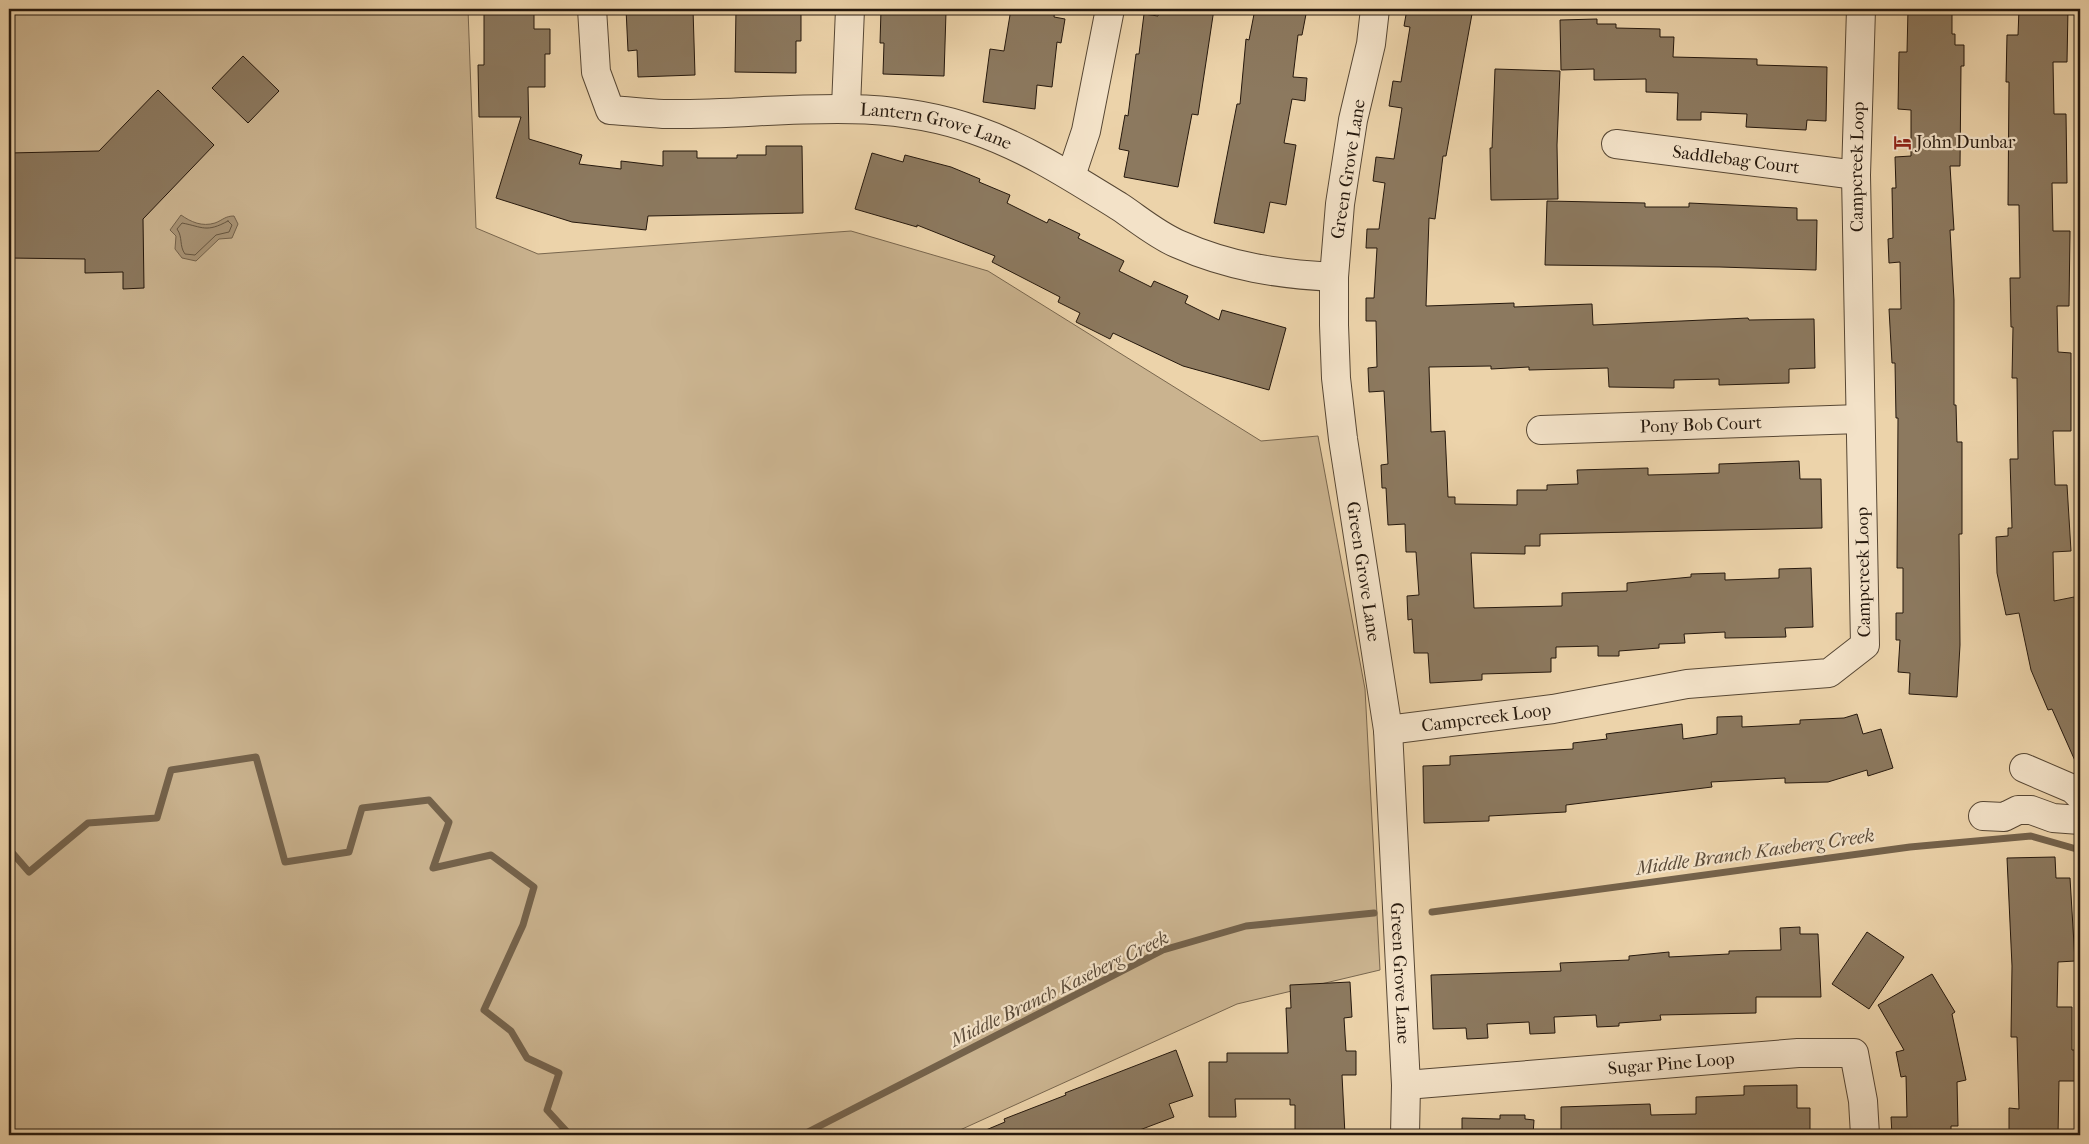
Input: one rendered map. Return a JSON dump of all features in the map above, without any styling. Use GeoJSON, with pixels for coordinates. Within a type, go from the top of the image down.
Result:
{"type":"FeatureCollection","features":[{"type":"Feature","properties":{"kind":"street","name":"Lantern Grove Lane"},"geometry":{"type":"LineString","coordinates":[[592,9],[596,72],[610,110],[663,114],[846,107],[916,114],[974,130],[1026,151],[1071,176],[1176,243],[1233,265],[1284,274],[1334,277]]}},
{"type":"Feature","properties":{"kind":"street"},"geometry":{"type":"LineString","coordinates":[[846,107],[850,9]]}},
{"type":"Feature","properties":{"kind":"street"},"geometry":{"type":"LineString","coordinates":[[1071,176],[1089,116],[1110,9]]}},
{"type":"Feature","properties":{"kind":"street","name":"Green Grove Lane"},"geometry":{"type":"LineString","coordinates":[[1375,9],[1371,44],[1353,120],[1340,204],[1334,277],[1336,378],[1343,439],[1388,730],[1406,1085],[1405,1135]]}},
{"type":"Feature","properties":{"kind":"street","name":"Campcreek Loop"},"geometry":{"type":"LineString","coordinates":[[1388,730],[1554,708],[1687,684],[1829,673],[1865,645],[1856,175],[1861,9]]}},
{"type":"Feature","properties":{"kind":"street","name":"Saddlebag Court"},"geometry":{"type":"LineString","coordinates":[[1616,144],[1856,175]]}},
{"type":"Feature","properties":{"kind":"street","name":"Pony Bob Court"},"geometry":{"type":"LineString","coordinates":[[1541,430],[1860,419]]}},
{"type":"Feature","properties":{"kind":"street"},"geometry":{"type":"LineString","coordinates":[[2024,768],[2073,789],[2080,796]]}},
{"type":"Feature","properties":{"kind":"street"},"geometry":{"type":"LineString","coordinates":[[1983,816],[2004,817],[2018,810],[2030,810],[2052,818],[2080,820]]}},
{"type":"Feature","properties":{"kind":"street","name":"Sugar Pine Loop"},"geometry":{"type":"LineString","coordinates":[[1406,1085],[1798,1052],[1854,1053],[1863,1101],[1865,1135]]}},
{"type":"Feature","properties":{"kind":"shaded area"},"geometry":{"type":"Polygon","coordinates":[[[9,9],[468,9],[476,228],[538,254],[851,231],[988,271],[1261,441],[1318,436],[1365,689],[1380,970],[1237,1004],[949,1135],[9,1135],[9,9]]]}},
{"type":"Feature","properties":{"kind":"water"},"geometry":{"type":"Polygon","coordinates":[[[181,215],[201,224],[215,223],[226,217],[234,216],[238,224],[232,238],[219,239],[196,261],[182,258],[175,249],[176,236],[170,230],[181,215]]]}},
{"type":"Feature","properties":{"kind":"building"},"geometry":{"type":"Polygon","coordinates":[[[484,9],[534,9],[534,29],[550,29],[550,54],[545,54],[545,87],[528,87],[529,139],[582,155],[579,164],[621,169],[621,161],[663,166],[663,151],[697,151],[697,158],[737,158],[737,155],[766,155],[766,146],[802,146],[803,213],[648,216],[646,230],[572,222],[496,198],[521,117],[479,117],[478,65],[484,65],[484,9]]]}},
{"type":"Feature","properties":{"kind":"building"},"geometry":{"type":"Polygon","coordinates":[[[626,9],[693,9],[695,75],[638,77],[637,50],[628,51],[626,9]]]}},
{"type":"Feature","properties":{"kind":"building"},"geometry":{"type":"Polygon","coordinates":[[[736,9],[801,9],[801,41],[796,41],[796,73],[735,72],[736,9]]]}},
{"type":"Feature","properties":{"kind":"building"},"geometry":{"type":"Polygon","coordinates":[[[1011,9],[1055,9],[1054,17],[1065,19],[1061,43],[1057,42],[1052,87],[1037,85],[1035,109],[983,102],[990,49],[1004,51],[1011,9]]]}},
{"type":"Feature","properties":{"kind":"building"},"geometry":{"type":"Polygon","coordinates":[[[1159,9],[1214,9],[1198,115],[1192,114],[1178,187],[1124,177],[1129,151],[1119,149],[1125,115],[1128,116],[1136,54],[1139,54],[1144,14],[1158,16],[1159,9]]]}},
{"type":"Feature","properties":{"kind":"building"},"geometry":{"type":"Polygon","coordinates":[[[1255,9],[1307,9],[1302,35],[1298,35],[1293,77],[1307,78],[1305,101],[1292,99],[1284,143],[1296,145],[1286,205],[1270,202],[1264,233],[1214,223],[1237,104],[1240,104],[1246,39],[1249,40],[1255,9]]]}},
{"type":"Feature","properties":{"kind":"building"},"geometry":{"type":"Polygon","coordinates":[[[1407,9],[1435,9],[1472,14],[1446,156],[1443,156],[1435,219],[1429,218],[1426,306],[1514,303],[1514,307],[1592,304],[1593,325],[1748,318],[1749,320],[1814,319],[1815,368],[1789,369],[1789,383],[1719,385],[1719,379],[1674,380],[1674,388],[1609,387],[1608,368],[1529,370],[1529,367],[1491,369],[1491,366],[1429,367],[1431,432],[1445,431],[1448,497],[1455,497],[1455,504],[1517,505],[1517,490],[1547,490],[1547,485],[1578,484],[1577,470],[1648,468],[1648,475],[1719,473],[1719,464],[1799,461],[1800,479],[1821,479],[1822,528],[1540,534],[1540,546],[1525,546],[1525,554],[1471,553],[1474,608],[1562,606],[1562,593],[1627,591],[1627,583],[1691,577],[1691,574],[1725,573],[1725,580],[1779,578],[1779,569],[1811,568],[1813,627],[1785,628],[1786,637],[1725,638],[1725,632],[1684,634],[1685,643],[1659,644],[1659,648],[1619,651],[1619,656],[1598,656],[1598,646],[1556,647],[1556,658],[1551,658],[1551,672],[1482,674],[1482,680],[1430,683],[1428,653],[1414,653],[1412,619],[1408,620],[1407,596],[1419,595],[1416,552],[1406,552],[1405,524],[1388,525],[1386,488],[1382,488],[1381,465],[1388,464],[1384,391],[1369,392],[1368,368],[1377,367],[1376,321],[1366,321],[1366,298],[1374,298],[1377,248],[1366,248],[1367,229],[1379,229],[1385,183],[1373,181],[1376,157],[1394,159],[1402,108],[1389,106],[1393,81],[1401,82],[1410,27],[1404,26],[1407,9]]]}},
{"type":"Feature","properties":{"kind":"building"},"geometry":{"type":"Polygon","coordinates":[[[1908,9],[1952,9],[1952,34],[1955,34],[1955,45],[1964,45],[1964,66],[1961,66],[1960,166],[1950,166],[1954,230],[1950,230],[1954,300],[1954,405],[1956,405],[1957,442],[1962,442],[1962,534],[1959,534],[1960,645],[1957,697],[1909,694],[1910,673],[1898,672],[1900,640],[1896,640],[1896,613],[1903,613],[1903,568],[1897,568],[1898,418],[1896,418],[1895,363],[1892,363],[1889,309],[1901,309],[1900,262],[1889,263],[1888,239],[1893,238],[1892,188],[1896,188],[1895,157],[1911,156],[1911,110],[1898,109],[1899,52],[1907,52],[1908,9]]]}},
{"type":"Feature","properties":{"kind":"building"},"geometry":{"type":"Polygon","coordinates":[[[2019,9],[2068,9],[2067,62],[2053,62],[2054,114],[2066,114],[2067,183],[2052,183],[2053,231],[2070,231],[2069,306],[2057,306],[2058,352],[2071,353],[2071,431],[2053,431],[2055,485],[2067,485],[2071,551],[2053,552],[2054,601],[2074,597],[2080,625],[2080,772],[2052,709],[2048,710],[2031,670],[2019,613],[2006,615],[1997,573],[1996,537],[2008,536],[2008,528],[2012,528],[2010,459],[2018,459],[2017,378],[2012,378],[2013,327],[2011,327],[2010,278],[2020,278],[2019,205],[2008,205],[2009,82],[2006,82],[2007,35],[2018,35],[2019,9]]]}},
{"type":"Feature","properties":{"kind":"building"},"geometry":{"type":"Polygon","coordinates":[[[881,10],[946,12],[944,76],[883,74],[884,43],[880,43],[881,10]]]}},
{"type":"Feature","properties":{"kind":"building"},"geometry":{"type":"Polygon","coordinates":[[[1597,19],[1597,24],[1616,24],[1616,28],[1660,29],[1660,37],[1674,37],[1673,57],[1757,59],[1757,65],[1827,67],[1826,121],[1807,120],[1806,130],[1746,127],[1747,114],[1701,112],[1701,120],[1677,120],[1678,93],[1646,92],[1646,79],[1594,80],[1594,69],[1561,70],[1560,20],[1597,19]]]}},
{"type":"Feature","properties":{"kind":"building"},"geometry":{"type":"Polygon","coordinates":[[[243,56],[279,91],[248,123],[212,88],[243,56]]]}},
{"type":"Feature","properties":{"kind":"building"},"geometry":{"type":"Polygon","coordinates":[[[1495,69],[1560,71],[1557,145],[1558,199],[1491,200],[1490,148],[1492,148],[1495,69]]]}},
{"type":"Feature","properties":{"kind":"building"},"geometry":{"type":"Polygon","coordinates":[[[158,90],[214,145],[143,219],[144,288],[123,289],[123,272],[85,273],[85,259],[9,258],[9,153],[99,151],[158,90]]]}},
{"type":"Feature","properties":{"kind":"building"},"geometry":{"type":"Polygon","coordinates":[[[872,153],[903,162],[905,155],[951,167],[980,179],[979,182],[1010,195],[1007,203],[1047,223],[1049,219],[1080,234],[1078,238],[1124,261],[1119,271],[1151,287],[1154,281],[1188,296],[1185,303],[1219,320],[1222,310],[1286,328],[1269,390],[1183,366],[1113,333],[1110,339],[1076,322],[1080,313],[1058,302],[1060,297],[992,262],[995,256],[917,225],[917,227],[855,209],[872,153]]]}},
{"type":"Feature","properties":{"kind":"building"},"geometry":{"type":"Polygon","coordinates":[[[1547,201],[1645,203],[1645,207],[1689,207],[1689,203],[1797,208],[1797,220],[1817,220],[1816,270],[1545,265],[1547,201]]]}},
{"type":"Feature","properties":{"kind":"building"},"geometry":{"type":"Polygon","coordinates":[[[1857,714],[1863,734],[1881,729],[1893,768],[1868,776],[1867,770],[1828,782],[1785,783],[1785,778],[1711,782],[1712,787],[1566,805],[1566,812],[1489,816],[1489,821],[1424,823],[1423,766],[1450,765],[1450,756],[1573,749],[1573,743],[1607,739],[1606,734],[1682,724],[1683,739],[1717,734],[1717,717],[1742,716],[1742,727],[1800,724],[1800,720],[1844,718],[1857,714]]]}},
{"type":"Feature","properties":{"kind":"building"},"geometry":{"type":"Polygon","coordinates":[[[2055,857],[2056,878],[2070,878],[2075,961],[2058,962],[2057,1007],[2072,1007],[2072,1050],[2075,1050],[2076,1081],[2059,1081],[2058,1135],[2009,1135],[2009,1108],[2019,1109],[2017,1037],[2011,1037],[2012,966],[2007,858],[2055,857]]]}},
{"type":"Feature","properties":{"kind":"building"},"geometry":{"type":"Polygon","coordinates":[[[1800,927],[1800,934],[1818,934],[1821,997],[1756,997],[1756,1013],[1660,1015],[1661,1020],[1619,1023],[1619,1026],[1597,1027],[1596,1015],[1554,1017],[1555,1033],[1530,1034],[1529,1022],[1487,1024],[1488,1038],[1467,1039],[1466,1028],[1433,1029],[1431,975],[1561,971],[1560,963],[1629,960],[1629,956],[1669,952],[1669,957],[1729,954],[1729,951],[1781,950],[1780,928],[1800,927]]]}},
{"type":"Feature","properties":{"kind":"building"},"geometry":{"type":"Polygon","coordinates":[[[1867,932],[1904,957],[1869,1009],[1832,984],[1867,932]]]}},
{"type":"Feature","properties":{"kind":"building"},"geometry":{"type":"Polygon","coordinates":[[[1932,974],[1955,1012],[1952,1014],[1966,1080],[1957,1082],[1958,1126],[1951,1126],[1951,1135],[1892,1135],[1891,1117],[1907,1117],[1906,1076],[1901,1077],[1896,1052],[1904,1050],[1878,1005],[1932,974]]]}},
{"type":"Feature","properties":{"kind":"building"},"geometry":{"type":"Polygon","coordinates":[[[1350,982],[1352,1017],[1344,1018],[1346,1051],[1356,1051],[1356,1075],[1342,1075],[1345,1135],[1295,1135],[1295,1105],[1290,1105],[1290,1099],[1235,1099],[1236,1117],[1209,1117],[1209,1062],[1227,1062],[1227,1053],[1288,1053],[1286,1008],[1291,1008],[1290,985],[1350,982]]]}},
{"type":"Feature","properties":{"kind":"building"},"geometry":{"type":"Polygon","coordinates":[[[1176,1050],[1193,1096],[1169,1104],[1174,1117],[1137,1131],[1139,1135],[974,1135],[1005,1122],[1004,1119],[1066,1095],[1065,1093],[1176,1050]]]}},
{"type":"Feature","properties":{"kind":"building"},"geometry":{"type":"Polygon","coordinates":[[[1797,1085],[1797,1108],[1810,1108],[1810,1135],[1561,1135],[1561,1107],[1650,1104],[1651,1115],[1696,1114],[1696,1097],[1744,1095],[1744,1086],[1797,1085]]]}},
{"type":"Feature","properties":{"kind":"building"},"geometry":{"type":"Polygon","coordinates":[[[1500,1115],[1525,1115],[1525,1119],[1534,1120],[1533,1135],[1462,1135],[1462,1118],[1500,1119],[1500,1115]]]}},
{"type":"Feature","properties":{"kind":"waterway","name":"Middle Branch Kaseberg Creek"},"geometry":{"type":"LineString","coordinates":[[9,849],[29,872],[88,823],[157,818],[171,770],[256,757],[285,862],[349,852],[362,808],[429,800],[449,822],[433,868],[491,855],[534,887],[523,925],[484,1010],[511,1031],[527,1058],[559,1073],[547,1110],[570,1135]]}},
{"type":"Feature","properties":{"kind":"waterway","name":"Middle Branch Kaseberg Creek"},"geometry":{"type":"LineString","coordinates":[[1432,912],[1910,847],[2031,836],[2080,850]]}},
{"type":"Feature","properties":{"kind":"waterway","name":"Middle Branch Kaseberg Creek"},"geometry":{"type":"LineString","coordinates":[[802,1135],[1163,950],[1246,926],[1374,913]]}},
{"type":"Feature","properties":{"kind":"place","name":"John Dunbar"},"geometry":{"type":"Point","coordinates":[1902,142]}}]}
